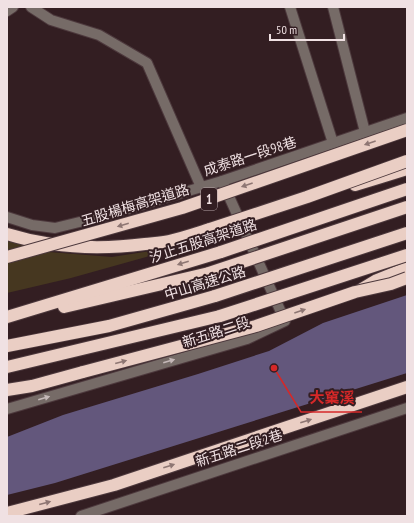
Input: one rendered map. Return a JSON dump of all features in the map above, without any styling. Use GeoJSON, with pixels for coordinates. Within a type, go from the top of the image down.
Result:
{"type":"FeatureCollection","features":[{"type":"Feature","properties":{"kind":"highway","name":"五股楊梅高架道路"},"geometry":{"type":"LineString","coordinates":[[7,257],[182,208],[407,130]]}},
{"type":"Feature","properties":{"kind":"highway"},"geometry":{"type":"LineString","coordinates":[[7,234],[25,240],[69,246],[101,248],[125,247],[169,241],[307,197],[407,161]]}},
{"type":"Feature","properties":{"kind":"highway"},"geometry":{"type":"LineString","coordinates":[[307,197],[407,169]]}},
{"type":"Feature","properties":{"kind":"highway","name":"汐止五股高架道路"},"geometry":{"type":"LineString","coordinates":[[7,317],[221,252],[407,189]]}},
{"type":"Feature","properties":{"kind":"highway","name":"中山高速公路"},"geometry":{"type":"LineString","coordinates":[[7,320],[209,273],[407,207]]}},
{"type":"Feature","properties":{"kind":"highway","name":"中山高速公路"},"geometry":{"type":"LineString","coordinates":[[7,346],[109,326],[215,296],[407,233]]}},
{"type":"Feature","properties":{"kind":"highway"},"geometry":{"type":"LineString","coordinates":[[7,368],[220,316],[407,255]]}},
{"type":"Feature","properties":{"kind":"highway"},"geometry":{"type":"LineString","coordinates":[[355,292],[377,280],[407,268]]}},
{"type":"Feature","properties":{"kind":"highway"},"geometry":{"type":"LineString","coordinates":[[7,392],[256,326],[355,292],[391,284],[407,278]]}},
{"type":"Feature","properties":{"kind":"highway"},"geometry":{"type":"LineString","coordinates":[[7,513],[114,484],[407,387]]}},
{"type":"Feature","properties":{"kind":"street"},"geometry":{"type":"LineString","coordinates":[[7,11],[14,7]]}},
{"type":"Feature","properties":{"kind":"street"},"geometry":{"type":"LineString","coordinates":[[31,7],[51,20],[98,35],[146,63],[201,187],[217,196]]}},
{"type":"Feature","properties":{"kind":"street"},"geometry":{"type":"LineString","coordinates":[[290,7],[333,143]]}},
{"type":"Feature","properties":{"kind":"street"},"geometry":{"type":"LineString","coordinates":[[332,7],[365,132]]}},
{"type":"Feature","properties":{"kind":"street","name":"成泰路一段98巷"},"geometry":{"type":"LineString","coordinates":[[7,218],[32,226],[55,228],[104,216],[222,181],[407,118]]}},
{"type":"Feature","properties":{"kind":"street","name":"新五路二段"},"geometry":{"type":"LineString","coordinates":[[7,408],[247,339],[284,321],[222,181]]}},
{"type":"Feature","properties":{"kind":"street","name":"新五路二段2巷"},"geometry":{"type":"LineString","coordinates":[[81,516],[407,408]]}},
{"type":"Feature","properties":{"kind":"shaded area"},"geometry":{"type":"Polygon","coordinates":[[[7,240],[49,252],[112,257],[189,245],[71,278],[7,293],[7,240]]]}},
{"type":"Feature","properties":{"kind":"shaded area"},"geometry":{"type":"Polygon","coordinates":[[[407,295],[407,373],[55,483],[7,495],[7,437],[63,415],[269,351],[323,323],[407,295]]]}},
{"type":"Feature","properties":{"kind":"place","name":"大窠溪"},"geometry":{"type":"Point","coordinates":[274,368]}}]}
